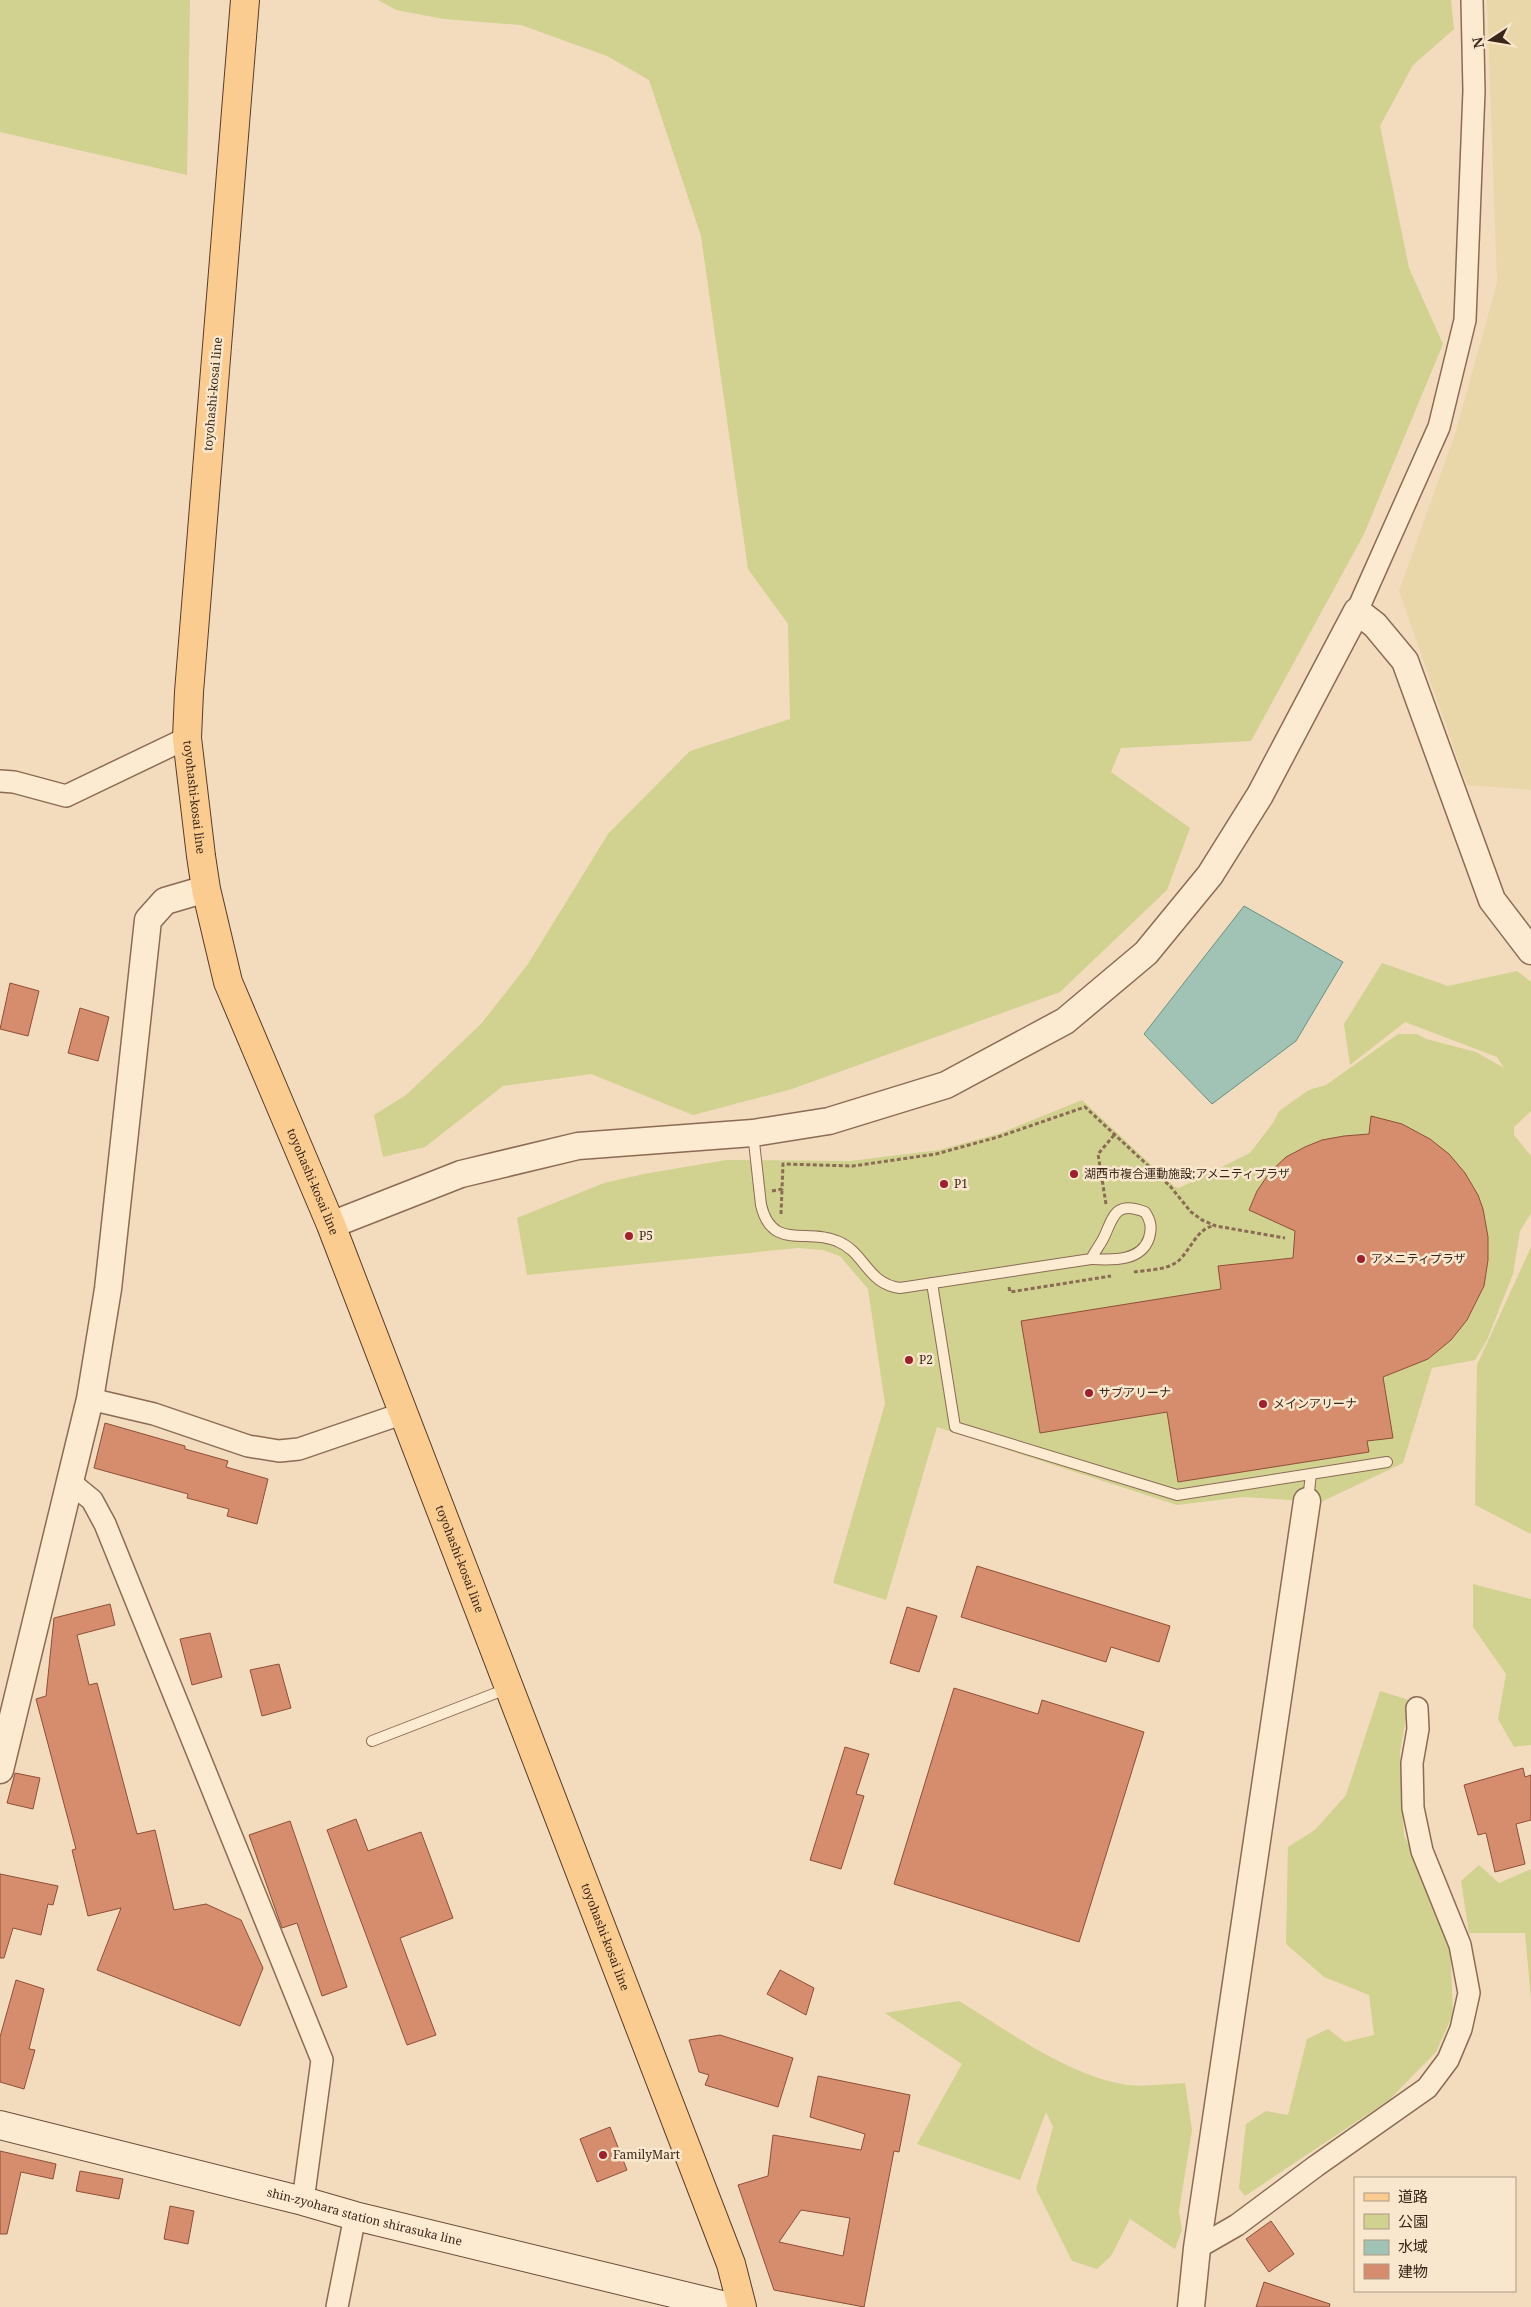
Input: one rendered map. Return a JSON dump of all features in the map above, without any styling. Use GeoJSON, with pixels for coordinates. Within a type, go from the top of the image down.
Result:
{"type":"FeatureCollection","features":[{"type":"Feature","properties":{"kind":"main road","name":"toyohashi-kosai line"},"geometry":{"type":"LineString","coordinates":[[245,0],[189,692],[187,738],[206,889],[228,982],[331,1224],[731,2264],[742,2307]]}},
{"type":"Feature","properties":{"kind":"main road","name":"shin-zyohara station shirasuka line"},"geometry":{"type":"LineString","coordinates":[[0,2125],[303,2201],[355,2216],[730,2307]]}},
{"type":"Feature","properties":{"kind":"street"},"geometry":{"type":"LineString","coordinates":[[331,1224],[461,1174],[578,1146],[753,1133],[828,1121],[946,1085],[1065,1021],[1146,953],[1210,875],[1260,795],[1357,611],[1439,427],[1465,320],[1474,91],[1472,0]]}},
{"type":"Feature","properties":{"kind":"street"},"geometry":{"type":"LineString","coordinates":[[1357,611],[1375,625],[1405,661],[1492,900],[1531,951]]}},
{"type":"Feature","properties":{"kind":"street"},"geometry":{"type":"LineString","coordinates":[[0,781],[14,782],[66,796],[187,738]]}},
{"type":"Feature","properties":{"kind":"street"},"geometry":{"type":"LineString","coordinates":[[0,1770],[90,1399],[108,1290],[148,920],[165,901],[206,889]]}},
{"type":"Feature","properties":{"kind":"street"},"geometry":{"type":"LineString","coordinates":[[90,1399],[154,1414],[248,1446],[279,1451],[299,1449],[404,1413]]}},
{"type":"Feature","properties":{"kind":"street"},"geometry":{"type":"LineString","coordinates":[[71,1483],[92,1500],[105,1524],[322,2060],[303,2201]]}},
{"type":"Feature","properties":{"kind":"street"},"geometry":{"type":"LineString","coordinates":[[1191,2307],[1197,2248],[1307,1501]]}},
{"type":"Feature","properties":{"kind":"street"},"geometry":{"type":"LineString","coordinates":[[1197,2248],[1236,2225],[1427,2088],[1448,2060],[1461,2030],[1469,1992],[1460,1945],[1422,1851],[1413,1808],[1412,1763],[1418,1729],[1417,1708]]}},
{"type":"Feature","properties":{"kind":"street"},"geometry":{"type":"LineString","coordinates":[[337,2307],[355,2216]]}},
{"type":"Feature","properties":{"kind":"lane"},"geometry":{"type":"LineString","coordinates":[[753,1133],[759,1194],[765,1220],[782,1235],[825,1237],[847,1246],[858,1256],[873,1276],[882,1283],[892,1287],[900,1288],[1091,1259],[1113,1260],[1142,1252],[1148,1239],[1151,1224],[1145,1212],[1133,1208],[1118,1211],[1112,1216],[1105,1235],[1091,1259]]}},
{"type":"Feature","properties":{"kind":"lane"},"geometry":{"type":"LineString","coordinates":[[932,1283],[955,1427],[1178,1495],[1387,1462]]}},
{"type":"Feature","properties":{"kind":"lane"},"geometry":{"type":"LineString","coordinates":[[1307,1501],[1311,1474]]}},
{"type":"Feature","properties":{"kind":"lane"},"geometry":{"type":"LineString","coordinates":[[372,1741],[509,1688]]}},
{"type":"Feature","properties":{"kind":"path"},"geometry":{"type":"LineString","coordinates":[[787,1220],[782,1214],[783,1164],[853,1166],[936,1154],[998,1137],[1080,1108],[1089,1110],[1170,1186],[1191,1212],[1202,1220],[1216,1226],[1286,1238]]}},
{"type":"Feature","properties":{"kind":"path"},"geometry":{"type":"LineString","coordinates":[[1103,1207],[1106,1200],[1098,1154],[1115,1134]]}},
{"type":"Feature","properties":{"kind":"path"},"geometry":{"type":"LineString","coordinates":[[759,1194],[782,1189]]}},
{"type":"Feature","properties":{"kind":"shaded area"},"geometry":{"type":"Polygon","coordinates":[[[1487,0],[1531,0],[1531,790],[1467,785],[1399,591],[1456,431],[1497,283],[1487,0]]]}},
{"type":"Feature","properties":{"kind":"green space"},"geometry":{"type":"Polygon","coordinates":[[[0,0],[190,0],[187,175],[0,132],[0,0]]]}},
{"type":"Feature","properties":{"kind":"green space"},"geometry":{"type":"Polygon","coordinates":[[[378,0],[1451,0],[1454,29],[1413,65],[1380,126],[1409,268],[1443,344],[1364,534],[1251,741],[1121,748],[1111,772],[1190,828],[1167,890],[1060,992],[792,1089],[693,1115],[591,1074],[503,1086],[425,1147],[383,1157],[374,1115],[406,1095],[481,1024],[528,964],[608,834],[690,751],[790,719],[788,624],[748,569],[701,236],[649,80],[607,56],[521,25],[444,19],[396,10],[378,0]]]}},
{"type":"Feature","properties":{"kind":"green space"},"geometry":{"type":"Polygon","coordinates":[[[1382,963],[1448,986],[1517,971],[1531,982],[1531,1111],[1514,1127],[1514,1135],[1531,1156],[1531,1213],[1520,1231],[1513,1274],[1487,1340],[1475,1360],[1432,1368],[1403,1463],[1321,1502],[1243,1497],[1177,1505],[937,1427],[886,1600],[833,1583],[885,1404],[868,1289],[840,1256],[823,1250],[798,1248],[527,1275],[517,1218],[604,1183],[644,1174],[726,1160],[850,1161],[939,1150],[998,1134],[1082,1100],[1175,1187],[1179,1188],[1250,1153],[1273,1123],[1279,1111],[1309,1090],[1326,1085],[1398,1034],[1417,1034],[1426,1039],[1476,1052],[1504,1068],[1497,1057],[1405,1022],[1350,1065],[1344,1024],[1382,963]]]}},
{"type":"Feature","properties":{"kind":"green space"},"geometry":{"type":"Polygon","coordinates":[[[1531,1247],[1531,1534],[1475,1505],[1477,1365],[1531,1247]]]}},
{"type":"Feature","properties":{"kind":"green space"},"geometry":{"type":"Polygon","coordinates":[[[1473,1584],[1531,1599],[1531,1745],[1514,1747],[1498,1719],[1506,1674],[1473,1627],[1473,1584]]]}},
{"type":"Feature","properties":{"kind":"green space"},"geometry":{"type":"Polygon","coordinates":[[[1380,1691],[1409,1700],[1400,1752],[1404,1836],[1433,1892],[1450,1941],[1453,2014],[1436,2052],[1389,2100],[1245,2196],[1239,2188],[1246,2124],[1266,2111],[1288,2115],[1307,2039],[1328,2029],[1345,2042],[1374,2035],[1369,1995],[1324,1977],[1286,1944],[1288,1847],[1315,1830],[1346,1795],[1380,1691]]]}},
{"type":"Feature","properties":{"kind":"green space"},"geometry":{"type":"Polygon","coordinates":[[[1479,1865],[1499,1883],[1531,1869],[1531,2000],[1525,1933],[1469,1933],[1461,1881],[1479,1865]]]}},
{"type":"Feature","properties":{"kind":"green space"},"geometry":{"type":"Polygon","coordinates":[[[959,2001],[1040,2051],[1083,2072],[1105,2080],[1128,2085],[1149,2086],[1185,2083],[1192,2130],[1179,2211],[1182,2230],[1175,2249],[1130,2219],[1111,2256],[1097,2269],[1072,2261],[1036,2189],[1053,2127],[1046,2112],[1020,2180],[917,2144],[962,2064],[885,2013],[959,2001]]]}},
{"type":"Feature","properties":{"kind":"water"},"geometry":{"type":"Polygon","coordinates":[[[1244,906],[1343,962],[1296,1041],[1212,1104],[1144,1034],[1244,906]]]}},
{"type":"Feature","properties":{"kind":"building"},"geometry":{"type":"Polygon","coordinates":[[[10,983],[39,991],[28,1036],[0,1029],[10,983]]]}},
{"type":"Feature","properties":{"kind":"building"},"geometry":{"type":"Polygon","coordinates":[[[80,1008],[109,1017],[98,1061],[68,1053],[80,1008]]]}},
{"type":"Feature","properties":{"kind":"building"},"geometry":{"type":"Polygon","coordinates":[[[1371,1116],[1402,1124],[1430,1139],[1449,1154],[1465,1173],[1478,1195],[1483,1209],[1488,1237],[1488,1260],[1484,1286],[1467,1320],[1451,1340],[1428,1359],[1383,1377],[1393,1438],[1367,1441],[1369,1452],[1178,1482],[1167,1412],[1040,1433],[1021,1321],[1221,1289],[1218,1266],[1293,1258],[1295,1231],[1249,1210],[1257,1191],[1270,1172],[1286,1157],[1305,1147],[1322,1140],[1369,1134],[1371,1116]]]}},
{"type":"Feature","properties":{"kind":"building"},"geometry":{"type":"Polygon","coordinates":[[[105,1423],[185,1446],[185,1449],[228,1461],[226,1467],[268,1479],[257,1524],[227,1516],[229,1509],[187,1498],[188,1494],[94,1468],[105,1423]]]}},
{"type":"Feature","properties":{"kind":"building"},"geometry":{"type":"Polygon","coordinates":[[[977,1566],[1170,1626],[1159,1662],[1111,1647],[1106,1662],[961,1617],[977,1566]]]}},
{"type":"Feature","properties":{"kind":"building"},"geometry":{"type":"Polygon","coordinates":[[[110,1604],[115,1625],[77,1635],[89,1685],[97,1683],[137,1834],[155,1830],[174,1910],[206,1904],[241,1920],[263,1968],[240,2026],[97,1970],[121,1908],[88,1916],[72,1850],[76,1849],[36,1699],[46,1696],[54,1618],[110,1604]]]}},
{"type":"Feature","properties":{"kind":"building"},"geometry":{"type":"Polygon","coordinates":[[[907,1607],[937,1616],[919,1672],[890,1663],[907,1607]]]}},
{"type":"Feature","properties":{"kind":"building"},"geometry":{"type":"Polygon","coordinates":[[[210,1633],[222,1677],[192,1685],[180,1639],[210,1633]]]}},
{"type":"Feature","properties":{"kind":"building"},"geometry":{"type":"Polygon","coordinates":[[[279,1664],[291,1708],[262,1716],[250,1670],[279,1664]]]}},
{"type":"Feature","properties":{"kind":"building"},"geometry":{"type":"Polygon","coordinates":[[[954,1688],[1038,1714],[1042,1700],[1144,1732],[1079,1942],[894,1884],[954,1688]]]}},
{"type":"Feature","properties":{"kind":"building"},"geometry":{"type":"Polygon","coordinates":[[[845,1747],[869,1754],[856,1794],[864,1796],[841,1869],[810,1860],[845,1747]]]}},
{"type":"Feature","properties":{"kind":"building"},"geometry":{"type":"Polygon","coordinates":[[[1523,1768],[1525,1777],[1531,1775],[1531,1820],[1516,1824],[1525,1864],[1495,1872],[1486,1833],[1478,1835],[1464,1785],[1523,1768]]]}},
{"type":"Feature","properties":{"kind":"building"},"geometry":{"type":"Polygon","coordinates":[[[15,1773],[40,1778],[33,1809],[7,1803],[15,1773]]]}},
{"type":"Feature","properties":{"kind":"building"},"geometry":{"type":"Polygon","coordinates":[[[356,1819],[368,1851],[421,1832],[453,1918],[400,1938],[436,2035],[407,2045],[327,1830],[356,1819]]]}},
{"type":"Feature","properties":{"kind":"building"},"geometry":{"type":"Polygon","coordinates":[[[290,1821],[347,1987],[322,1996],[297,1923],[282,1928],[249,1835],[290,1821]]]}},
{"type":"Feature","properties":{"kind":"building"},"geometry":{"type":"Polygon","coordinates":[[[0,1874],[58,1886],[53,1905],[48,1904],[41,1935],[13,1928],[4,1958],[0,1958],[0,1874]]]}},
{"type":"Feature","properties":{"kind":"building"},"geometry":{"type":"Polygon","coordinates":[[[780,1970],[814,1988],[806,2015],[767,1994],[780,1970]]]}},
{"type":"Feature","properties":{"kind":"building"},"geometry":{"type":"Polygon","coordinates":[[[16,1980],[44,1989],[29,2049],[35,2050],[24,2089],[0,2082],[0,2037],[16,1980]]]}},
{"type":"Feature","properties":{"kind":"building"},"geometry":{"type":"Polygon","coordinates":[[[720,2035],[793,2058],[778,2107],[705,2085],[709,2075],[699,2072],[689,2040],[720,2035]]]}},
{"type":"Feature","properties":{"kind":"building"},"geometry":{"type":"Polygon","coordinates":[[[818,2076],[910,2095],[899,2152],[894,2151],[864,2307],[774,2290],[738,2185],[768,2176],[773,2135],[861,2150],[865,2134],[810,2117],[818,2076]],[[801,2210],[779,2242],[843,2256],[850,2218],[801,2210]]]}},
{"type":"Feature","properties":{"kind":"building"},"geometry":{"type":"Polygon","coordinates":[[[610,2127],[627,2170],[597,2182],[580,2139],[610,2127]]]}},
{"type":"Feature","properties":{"kind":"building"},"geometry":{"type":"Polygon","coordinates":[[[0,2151],[56,2164],[53,2179],[21,2172],[7,2234],[0,2234],[0,2151]]]}},
{"type":"Feature","properties":{"kind":"building"},"geometry":{"type":"Polygon","coordinates":[[[80,2171],[123,2179],[119,2199],[76,2191],[80,2171]]]}},
{"type":"Feature","properties":{"kind":"building"},"geometry":{"type":"Polygon","coordinates":[[[170,2206],[194,2211],[188,2244],[164,2239],[170,2206]]]}},
{"type":"Feature","properties":{"kind":"building"},"geometry":{"type":"Polygon","coordinates":[[[1271,2221],[1294,2254],[1269,2272],[1246,2239],[1271,2221]]]}},
{"type":"Feature","properties":{"kind":"building"},"geometry":{"type":"Polygon","coordinates":[[[1264,2282],[1330,2304],[1329,2307],[1256,2307],[1264,2282]]]}},
{"type":"Feature","properties":{"kind":"place","name":"湖西市複合運動施設;アメニティプラザ"},"geometry":{"type":"Point","coordinates":[1074,1174]}},
{"type":"Feature","properties":{"kind":"place","name":"P1"},"geometry":{"type":"Point","coordinates":[944,1184]}},
{"type":"Feature","properties":{"kind":"place","name":"P5"},"geometry":{"type":"Point","coordinates":[629,1236]}},
{"type":"Feature","properties":{"kind":"place","name":"アメニティプラザ"},"geometry":{"type":"Point","coordinates":[1361,1259]}},
{"type":"Feature","properties":{"kind":"place","name":"P2"},"geometry":{"type":"Point","coordinates":[909,1360]}},
{"type":"Feature","properties":{"kind":"place","name":"サブアリーナ"},"geometry":{"type":"Point","coordinates":[1089,1393]}},
{"type":"Feature","properties":{"kind":"place","name":"メインアリーナ"},"geometry":{"type":"Point","coordinates":[1263,1404]}},
{"type":"Feature","properties":{"kind":"place","name":"FamilyMart"},"geometry":{"type":"Point","coordinates":[603,2155]}}]}
